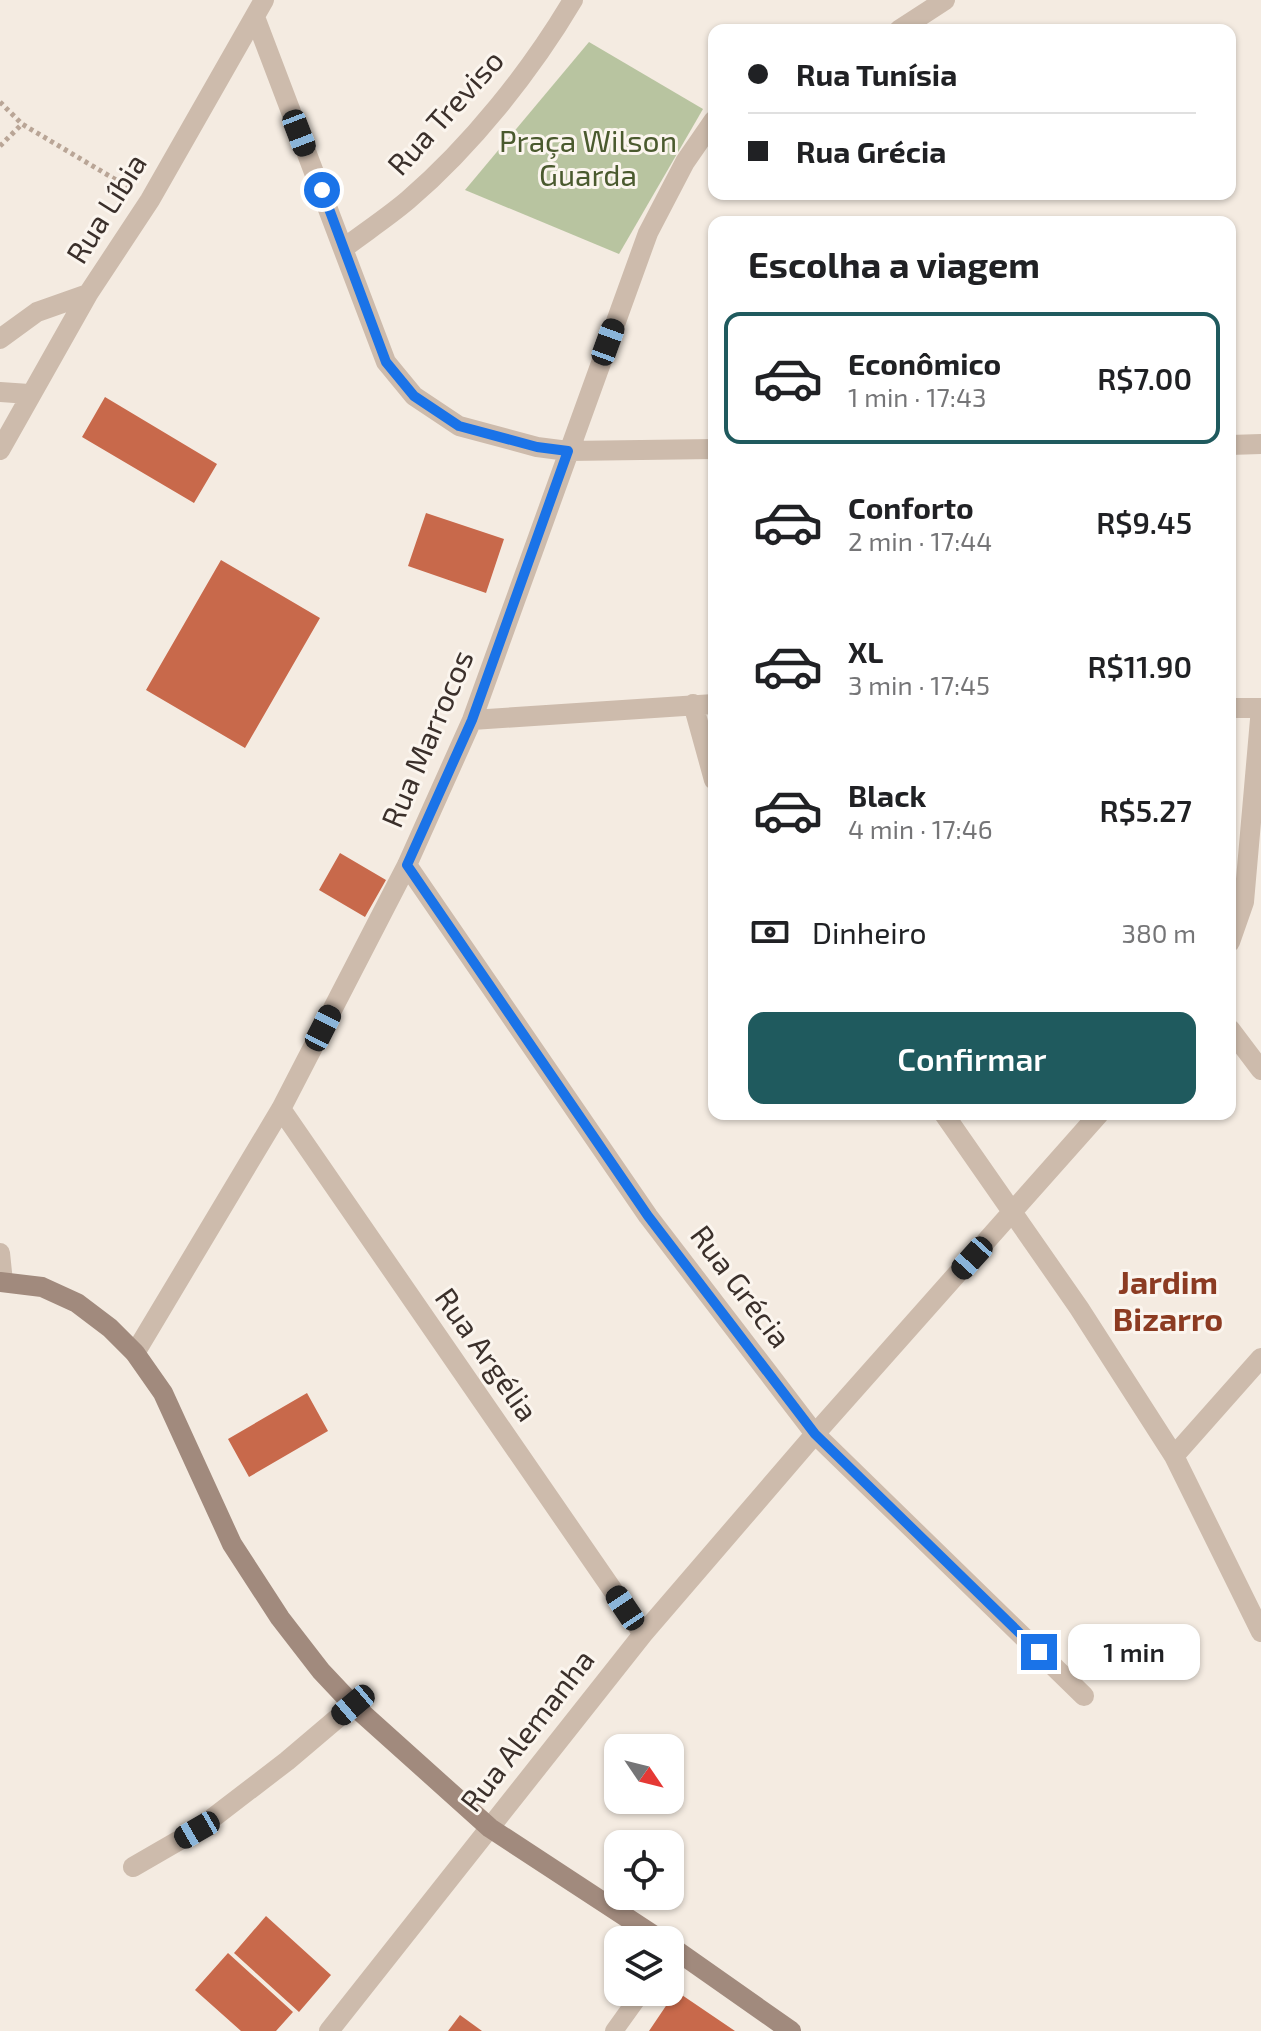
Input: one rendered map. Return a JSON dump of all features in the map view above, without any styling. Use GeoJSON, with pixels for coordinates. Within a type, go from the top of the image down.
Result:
{"type":"FeatureCollection","features":[{"type":"Feature","properties":{"kind":"street","name":"Rua Treviso"},"geometry":{"type":"LineString","coordinates":[[344,248],[409,199],[471,138],[549,40],[573,0]]}},
{"type":"Feature","properties":{"kind":"street"},"geometry":{"type":"LineString","coordinates":[[908,24],[945,0]]}},
{"type":"Feature","properties":{"kind":"street"},"geometry":{"type":"LineString","coordinates":[[259,9],[386,362],[414,396],[459,426],[537,447],[568,451],[708,449]]}},
{"type":"Feature","properties":{"kind":"street","name":"Rua Líbia"},"geometry":{"type":"LineString","coordinates":[[0,450],[29,394],[88,294],[150,200],[259,9]]}},
{"type":"Feature","properties":{"kind":"street","name":"Rua Marrocos"},"geometry":{"type":"LineString","coordinates":[[135,1353],[281,1109],[407,865],[472,720],[648,233],[685,162],[708,129]]}},
{"type":"Feature","properties":{"kind":"street"},"geometry":{"type":"LineString","coordinates":[[0,339],[37,312],[88,294]]}},
{"type":"Feature","properties":{"kind":"street"},"geometry":{"type":"LineString","coordinates":[[0,392],[29,394]]}},
{"type":"Feature","properties":{"kind":"street"},"geometry":{"type":"LineString","coordinates":[[1236,445],[1261,444]]}},
{"type":"Feature","properties":{"kind":"street"},"geometry":{"type":"LineString","coordinates":[[693,704],[708,758]]}},
{"type":"Feature","properties":{"kind":"street"},"geometry":{"type":"LineString","coordinates":[[472,720],[708,704]]}},
{"type":"Feature","properties":{"kind":"street"},"geometry":{"type":"LineString","coordinates":[[1236,708],[1261,708],[1244,902],[1236,925]]}},
{"type":"Feature","properties":{"kind":"street","name":"Rua Grécia"},"geometry":{"type":"LineString","coordinates":[[407,865],[648,1216],[815,1434],[1084,1696]]}},
{"type":"Feature","properties":{"kind":"street"},"geometry":{"type":"LineString","coordinates":[[1236,1037],[1261,1070]]}},
{"type":"Feature","properties":{"kind":"street","name":"Rua Argélia"},"geometry":{"type":"LineString","coordinates":[[281,1109],[643,1634]]}},
{"type":"Feature","properties":{"kind":"street"},"geometry":{"type":"LineString","coordinates":[[948,1120],[1079,1308],[1174,1456],[1261,1632]]}},
{"type":"Feature","properties":{"kind":"street","name":"Rua Alemanha"},"geometry":{"type":"LineString","coordinates":[[329,2031],[643,1634],[815,1434],[1094,1120]]}},
{"type":"Feature","properties":{"kind":"street"},"geometry":{"type":"LineString","coordinates":[[0,1253],[1,1282],[42,1287],[77,1303],[110,1328],[135,1353],[163,1393],[232,1544],[280,1618],[321,1671],[353,1705],[490,1828],[637,1926]]}},
{"type":"Feature","properties":{"kind":"street"},"geometry":{"type":"LineString","coordinates":[[1174,1456],[1261,1358]]}},
{"type":"Feature","properties":{"kind":"street"},"geometry":{"type":"LineString","coordinates":[[133,1867],[197,1830],[287,1761],[353,1705]]}},
{"type":"Feature","properties":{"kind":"street"},"geometry":{"type":"LineString","coordinates":[[684,1957],[791,2031]]}},
{"type":"Feature","properties":{"kind":"lane"},"geometry":{"type":"LineString","coordinates":[[614,2031],[632,2006]]}},
{"type":"Feature","properties":{"kind":"path"},"geometry":{"type":"LineString","coordinates":[[0,102],[22,124],[150,200]]}},
{"type":"Feature","properties":{"kind":"path"},"geometry":{"type":"LineString","coordinates":[[0,146],[22,124]]}},
{"type":"Feature","properties":{"kind":"green space","name":"Praça Wilson Guarda"},"geometry":{"type":"Polygon","coordinates":[[[589,42],[703,109],[619,254],[465,190],[589,42]]]}},
{"type":"Feature","properties":{"kind":"building"},"geometry":{"type":"Polygon","coordinates":[[[105,397],[217,464],[194,503],[82,437],[105,397]]]}},
{"type":"Feature","properties":{"kind":"building"},"geometry":{"type":"Polygon","coordinates":[[[426,513],[504,539],[486,593],[408,566],[426,513]]]}},
{"type":"Feature","properties":{"kind":"building"},"geometry":{"type":"Polygon","coordinates":[[[221,560],[320,618],[245,748],[146,690],[221,560]]]}},
{"type":"Feature","properties":{"kind":"building"},"geometry":{"type":"Polygon","coordinates":[[[340,853],[386,880],[365,917],[319,890],[340,853]]]}},
{"type":"Feature","properties":{"kind":"building"},"geometry":{"type":"Polygon","coordinates":[[[307,1393],[328,1431],[249,1477],[228,1439],[307,1393]]]}},
{"type":"Feature","properties":{"kind":"building"},"geometry":{"type":"Polygon","coordinates":[[[266,1916],[331,1975],[299,2012],[234,1953],[266,1916]]]}},
{"type":"Feature","properties":{"kind":"building"},"geometry":{"type":"Polygon","coordinates":[[[228,1953],[293,2012],[276,2031],[241,2031],[195,1990],[228,1953]]]}},
{"type":"Feature","properties":{"kind":"building"},"geometry":{"type":"Polygon","coordinates":[[[684,1996],[735,2031],[649,2031],[666,2006],[684,2006],[684,1996]]]}},
{"type":"Feature","properties":{"kind":"building"},"geometry":{"type":"Polygon","coordinates":[[[460,2015],[482,2031],[448,2031],[460,2015]]]}},
{"type":"Feature","properties":{"kind":"district","name":"Jardim Bizarro"},"geometry":{"type":"Point","coordinates":[1168,1302]}},
{"type":"Feature","properties":{"kind":"route"},"geometry":{"type":"LineString","coordinates":[[322,190],[386,362],[414,396],[459,426],[537,447],[568,451],[472,720],[407,865],[648,1216],[815,1434],[1039,1652]]}}]}
